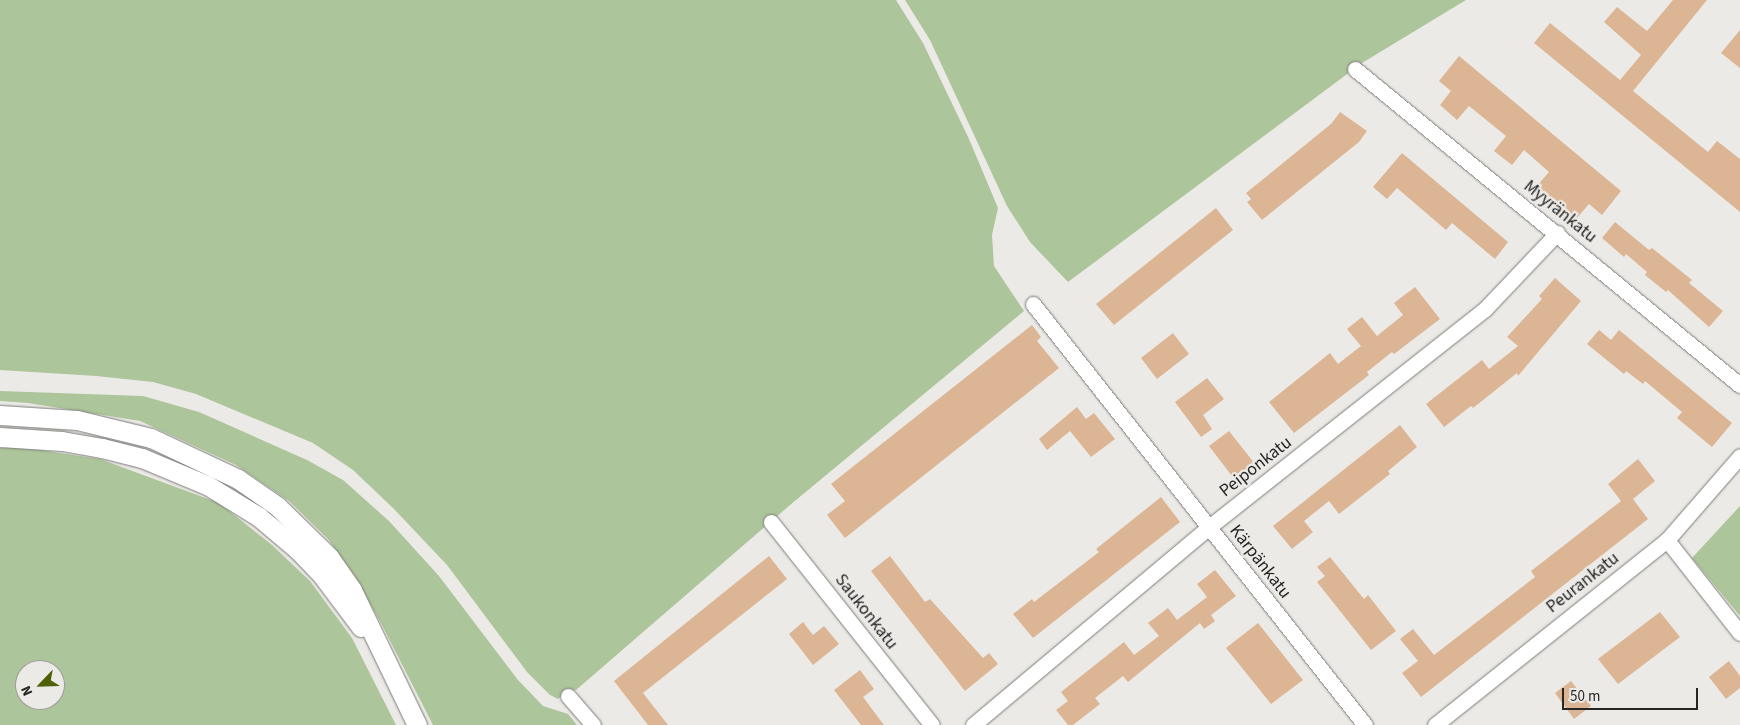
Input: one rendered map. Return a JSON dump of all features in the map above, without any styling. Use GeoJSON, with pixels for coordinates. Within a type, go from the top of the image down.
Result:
{"type":"FeatureCollection","features":[{"type":"Feature","properties":{"kind":"street","name":"Myyränkatu"},"geometry":{"type":"LineString","coordinates":[[1354,69],[1557,233],[1740,385]]}},
{"type":"Feature","properties":{"kind":"street","name":"Peiponkatu"},"geometry":{"type":"LineString","coordinates":[[973,725],[1209,527],[1485,309],[1557,233]]}},
{"type":"Feature","properties":{"kind":"street","name":"Kärpänkatu"},"geometry":{"type":"LineString","coordinates":[[1033,304],[1365,725]]}},
{"type":"Feature","properties":{"kind":"street"},"geometry":{"type":"LineString","coordinates":[[0,415],[77,420],[132,432],[185,453],[256,490],[297,524],[340,571],[363,610],[417,725]]}},
{"type":"Feature","properties":{"kind":"street"},"geometry":{"type":"LineString","coordinates":[[0,437],[62,441],[123,453],[165,466],[225,495],[278,532],[322,574],[354,616],[392,674]]}},
{"type":"Feature","properties":{"kind":"street","name":"Peurankatu"},"geometry":{"type":"LineString","coordinates":[[1435,725],[1667,540],[1740,456]]}},
{"type":"Feature","properties":{"kind":"street","name":"Saukonkatu"},"geometry":{"type":"LineString","coordinates":[[771,522],[932,725]]}},
{"type":"Feature","properties":{"kind":"street"},"geometry":{"type":"LineString","coordinates":[[1667,540],[1740,633]]}},
{"type":"Feature","properties":{"kind":"street"},"geometry":{"type":"LineString","coordinates":[[568,696],[594,725]]}},
{"type":"Feature","properties":{"kind":"green space"},"geometry":{"type":"Polygon","coordinates":[[[0,0],[896,0],[923,43],[969,139],[998,208],[992,235],[994,266],[1024,311],[790,505],[576,690],[566,692],[558,699],[550,695],[527,672],[447,565],[394,509],[353,470],[313,443],[196,394],[153,382],[96,376],[0,370],[0,0]]]}},
{"type":"Feature","properties":{"kind":"green space"},"geometry":{"type":"Polygon","coordinates":[[[905,0],[1466,0],[1362,63],[1068,282],[1030,242],[1007,206],[930,40],[905,0]]]}},
{"type":"Feature","properties":{"kind":"green space"},"geometry":{"type":"Polygon","coordinates":[[[0,391],[143,396],[199,412],[307,460],[343,480],[389,521],[439,576],[518,680],[543,706],[568,714],[577,725],[433,725],[382,625],[355,577],[328,539],[289,501],[236,465],[140,421],[28,403],[0,401],[0,391]]]}},
{"type":"Feature","properties":{"kind":"green space"},"geometry":{"type":"Polygon","coordinates":[[[20,447],[100,459],[219,503],[272,545],[310,581],[352,638],[396,725],[0,725],[0,448],[20,447]]]}},
{"type":"Feature","properties":{"kind":"green space"},"geometry":{"type":"Polygon","coordinates":[[[1740,506],[1740,616],[1692,558],[1740,506]]]}},
{"type":"Feature","properties":{"kind":"building"},"geometry":{"type":"Polygon","coordinates":[[[1673,0],[1707,0],[1633,91],[1708,152],[1717,141],[1740,159],[1740,212],[1534,43],[1550,23],[1620,80],[1641,55],[1604,22],[1617,7],[1647,31],[1673,0]]]}},
{"type":"Feature","properties":{"kind":"building"},"geometry":{"type":"Polygon","coordinates":[[[1740,30],[1740,68],[1721,53],[1740,30]]]}},
{"type":"Feature","properties":{"kind":"building"},"geometry":{"type":"Polygon","coordinates":[[[1459,56],[1621,191],[1602,215],[1589,204],[1576,219],[1537,186],[1549,172],[1524,150],[1512,165],[1494,151],[1506,136],[1469,106],[1457,120],[1440,105],[1451,91],[1439,81],[1459,56]]]}},
{"type":"Feature","properties":{"kind":"building"},"geometry":{"type":"Polygon","coordinates":[[[1340,112],[1367,131],[1359,142],[1262,220],[1247,202],[1251,199],[1246,193],[1331,124],[1340,112]]]}},
{"type":"Feature","properties":{"kind":"building"},"geometry":{"type":"Polygon","coordinates":[[[1402,153],[1508,242],[1495,259],[1452,223],[1446,230],[1397,188],[1387,199],[1373,187],[1402,153]]]}},
{"type":"Feature","properties":{"kind":"building"},"geometry":{"type":"Polygon","coordinates":[[[1216,208],[1233,230],[1114,325],[1096,304],[1216,208]]]}},
{"type":"Feature","properties":{"kind":"building"},"geometry":{"type":"Polygon","coordinates":[[[1615,222],[1649,250],[1652,248],[1692,280],[1689,283],[1723,311],[1709,327],[1668,290],[1666,292],[1645,275],[1647,272],[1626,254],[1624,257],[1602,238],[1615,222]]]}},
{"type":"Feature","properties":{"kind":"building"},"geometry":{"type":"Polygon","coordinates":[[[1555,278],[1581,301],[1518,376],[1517,373],[1473,408],[1471,406],[1444,427],[1426,404],[1482,360],[1489,369],[1518,346],[1507,337],[1542,299],[1539,296],[1555,278]]]}},
{"type":"Feature","properties":{"kind":"building"},"geometry":{"type":"Polygon","coordinates":[[[1415,287],[1440,319],[1394,354],[1392,352],[1367,372],[1369,375],[1294,433],[1269,402],[1330,353],[1338,364],[1361,346],[1347,329],[1362,317],[1377,336],[1403,315],[1394,303],[1415,287]]]}},
{"type":"Feature","properties":{"kind":"building"},"geometry":{"type":"Polygon","coordinates":[[[1032,325],[1041,337],[1037,341],[1059,368],[845,538],[827,515],[845,501],[831,484],[1032,325]]]}},
{"type":"Feature","properties":{"kind":"building"},"geometry":{"type":"Polygon","coordinates":[[[1599,330],[1611,340],[1619,330],[1732,423],[1712,447],[1677,418],[1682,412],[1645,381],[1643,384],[1626,371],[1624,374],[1587,344],[1599,330]]]}},
{"type":"Feature","properties":{"kind":"building"},"geometry":{"type":"Polygon","coordinates":[[[1173,333],[1189,354],[1157,379],[1141,358],[1173,333]]]}},
{"type":"Feature","properties":{"kind":"building"},"geometry":{"type":"Polygon","coordinates":[[[1207,378],[1224,399],[1203,415],[1212,429],[1201,437],[1175,402],[1207,378]]]}},
{"type":"Feature","properties":{"kind":"building"},"geometry":{"type":"Polygon","coordinates":[[[1077,407],[1086,419],[1094,413],[1115,439],[1091,457],[1070,431],[1047,450],[1039,439],[1077,407]]]}},
{"type":"Feature","properties":{"kind":"building"},"geometry":{"type":"Polygon","coordinates":[[[1400,425],[1417,447],[1388,471],[1390,474],[1339,514],[1329,501],[1304,521],[1313,532],[1292,549],[1273,526],[1400,425]]]}},
{"type":"Feature","properties":{"kind":"building"},"geometry":{"type":"Polygon","coordinates":[[[1229,431],[1255,464],[1235,480],[1209,446],[1229,431]]]}},
{"type":"Feature","properties":{"kind":"building"},"geometry":{"type":"Polygon","coordinates":[[[1638,459],[1655,481],[1633,499],[1648,519],[1421,697],[1402,673],[1418,661],[1400,639],[1413,629],[1434,655],[1535,577],[1531,571],[1621,501],[1608,484],[1638,459]]]}},
{"type":"Feature","properties":{"kind":"building"},"geometry":{"type":"Polygon","coordinates":[[[1161,497],[1180,522],[1033,638],[1013,614],[1032,599],[1034,602],[1099,552],[1096,549],[1161,497]]]}},
{"type":"Feature","properties":{"kind":"building"},"geometry":{"type":"Polygon","coordinates":[[[769,556],[787,579],[643,693],[668,725],[648,725],[614,681],[769,556]]]}},
{"type":"Feature","properties":{"kind":"building"},"geometry":{"type":"Polygon","coordinates":[[[890,556],[925,602],[930,599],[983,658],[989,653],[998,664],[965,691],[871,571],[890,556]]]}},
{"type":"Feature","properties":{"kind":"building"},"geometry":{"type":"Polygon","coordinates":[[[1330,557],[1364,599],[1368,595],[1396,631],[1371,650],[1317,582],[1325,576],[1317,567],[1330,557]]]}},
{"type":"Feature","properties":{"kind":"building"},"geometry":{"type":"Polygon","coordinates":[[[1215,570],[1236,596],[1211,615],[1215,621],[1204,629],[1200,623],[1128,682],[1123,676],[1095,698],[1100,704],[1073,725],[1068,725],[1056,710],[1068,701],[1061,692],[1124,642],[1134,655],[1159,636],[1148,623],[1168,608],[1177,620],[1207,597],[1197,584],[1215,570]]]}},
{"type":"Feature","properties":{"kind":"building"},"geometry":{"type":"Polygon","coordinates":[[[1660,612],[1680,637],[1618,684],[1598,659],[1660,612]]]}},
{"type":"Feature","properties":{"kind":"building"},"geometry":{"type":"Polygon","coordinates":[[[803,622],[813,635],[824,626],[839,644],[813,665],[789,634],[803,622]]]}},
{"type":"Feature","properties":{"kind":"building"},"geometry":{"type":"Polygon","coordinates":[[[1258,623],[1303,680],[1271,704],[1226,648],[1258,623]]]}},
{"type":"Feature","properties":{"kind":"building"},"geometry":{"type":"Polygon","coordinates":[[[1729,661],[1740,676],[1740,688],[1726,699],[1709,677],[1729,661]]]}},
{"type":"Feature","properties":{"kind":"building"},"geometry":{"type":"Polygon","coordinates":[[[860,670],[874,689],[863,697],[884,725],[861,725],[834,690],[860,670]]]}},
{"type":"Feature","properties":{"kind":"building"},"geometry":{"type":"Polygon","coordinates":[[[1571,681],[1591,706],[1574,719],[1555,693],[1571,681]]]}}]}
